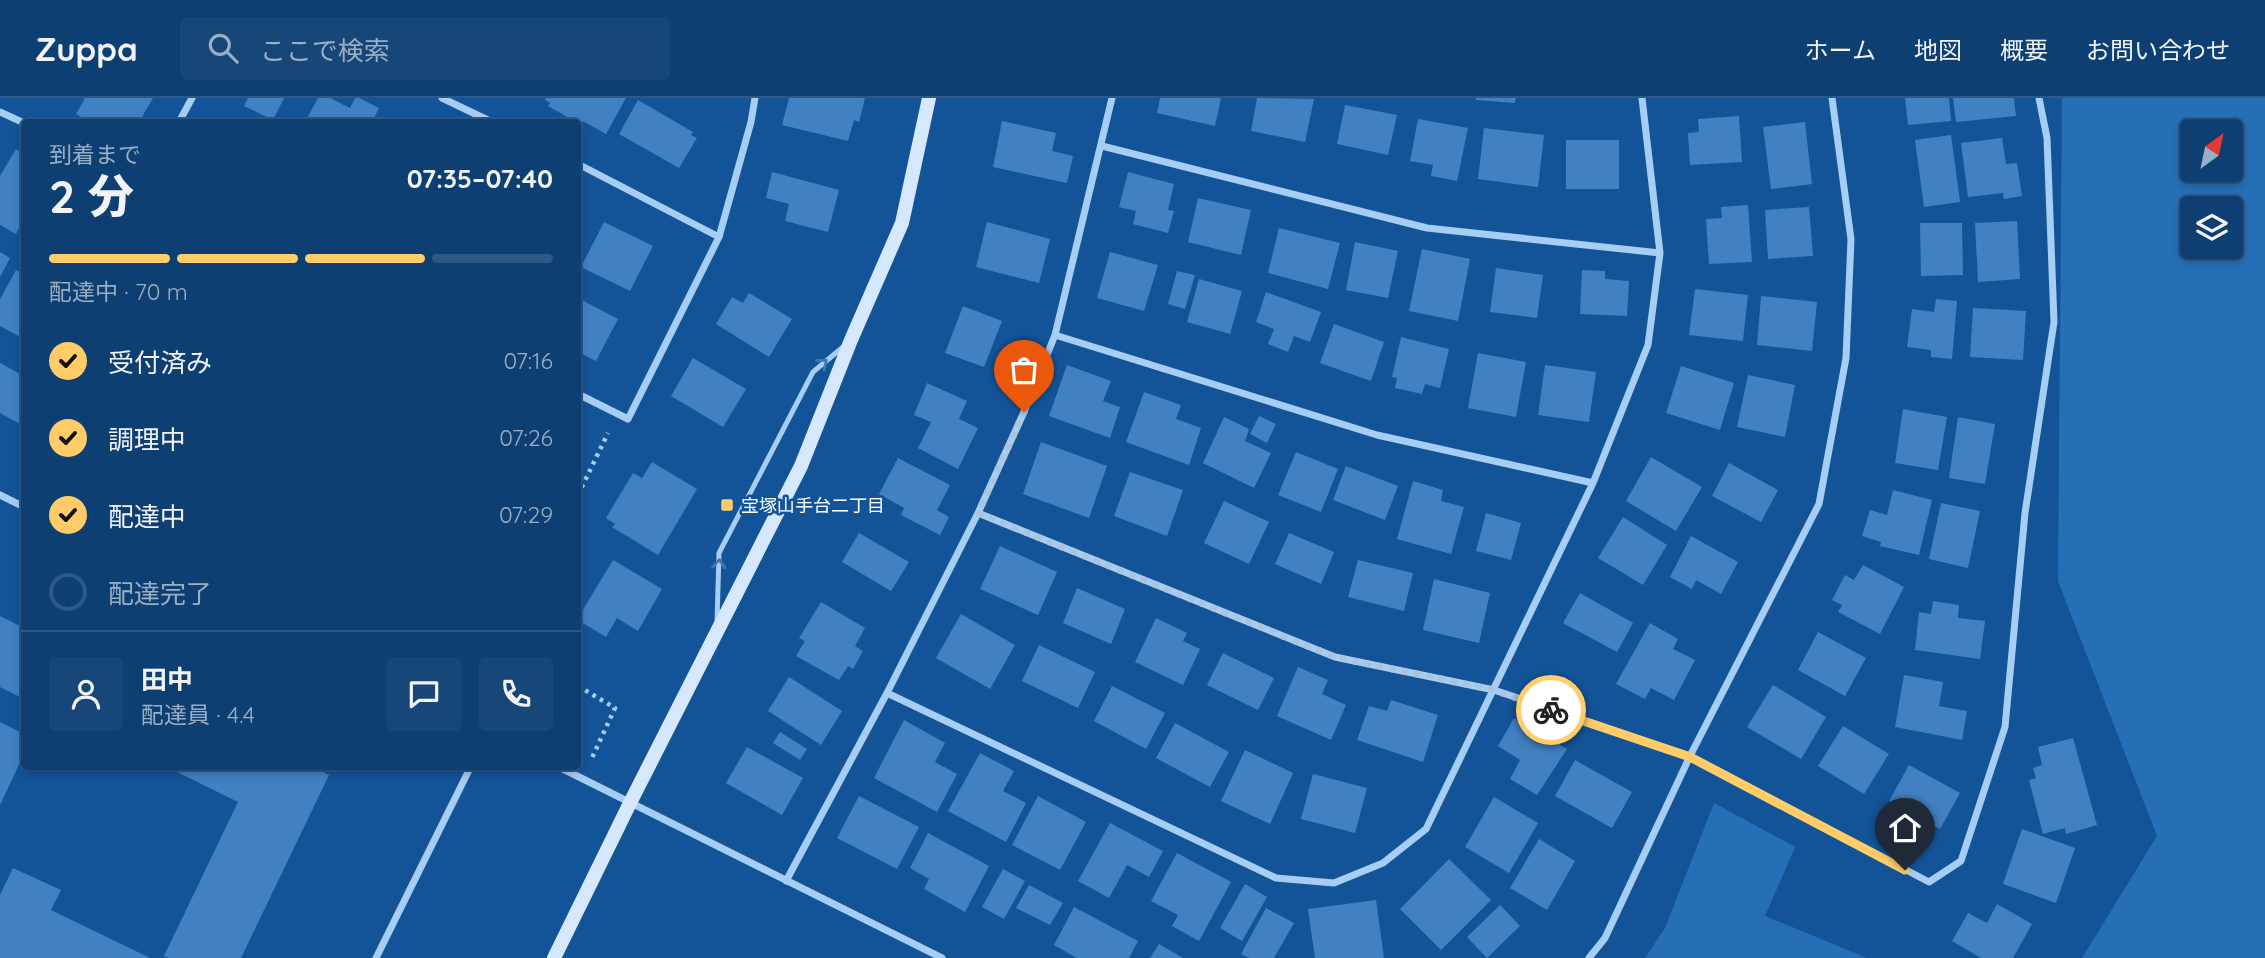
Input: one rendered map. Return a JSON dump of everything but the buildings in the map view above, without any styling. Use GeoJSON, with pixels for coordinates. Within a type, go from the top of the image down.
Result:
{"type":"FeatureCollection","features":[{"type":"Feature","properties":{"kind":"street"},"geometry":{"type":"LineString","coordinates":[[181,119],[192,98]]}},
{"type":"Feature","properties":{"kind":"street"},"geometry":{"type":"LineString","coordinates":[[442,98],[486,119]]}},
{"type":"Feature","properties":{"kind":"street"},"geometry":{"type":"LineString","coordinates":[[581,396],[628,419],[719,237],[751,122],[755,98]]}},
{"type":"Feature","properties":{"kind":"street"},"geometry":{"type":"LineString","coordinates":[[554,958],[801,466],[851,340],[902,223],[929,98]]}},
{"type":"Feature","properties":{"kind":"street"},"geometry":{"type":"LineString","coordinates":[[786,881],[887,693],[978,513],[1024,412],[1055,335],[1112,98]]}},
{"type":"Feature","properties":{"kind":"street"},"geometry":{"type":"LineString","coordinates":[[887,693],[1276,878],[1334,883],[1383,863],[1426,829],[1593,483],[1647,345],[1660,253],[1642,98]]}},
{"type":"Feature","properties":{"kind":"street"},"geometry":{"type":"LineString","coordinates":[[1589,958],[1605,938],[1690,757],[1819,504],[1846,358],[1851,239],[1832,98]]}},
{"type":"Feature","properties":{"kind":"street"},"geometry":{"type":"LineString","coordinates":[[978,513],[1335,657],[1494,690],[1690,757],[1929,882],[1961,861],[2005,727],[2025,513],[2054,322],[2047,138],[2039,98]]}},
{"type":"Feature","properties":{"kind":"street"},"geometry":{"type":"LineString","coordinates":[[0,112],[21,122]]}},
{"type":"Feature","properties":{"kind":"street"},"geometry":{"type":"LineString","coordinates":[[1102,146],[1427,228],[1660,253]]}},
{"type":"Feature","properties":{"kind":"street"},"geometry":{"type":"LineString","coordinates":[[581,166],[719,237]]}},
{"type":"Feature","properties":{"kind":"street"},"geometry":{"type":"LineString","coordinates":[[1055,335],[1377,435],[1593,483]]}},
{"type":"Feature","properties":{"kind":"street"},"geometry":{"type":"LineString","coordinates":[[0,495],[21,506]]}},
{"type":"Feature","properties":{"kind":"street"},"geometry":{"type":"LineString","coordinates":[[376,958],[469,770]]}},
{"type":"Feature","properties":{"kind":"street"},"geometry":{"type":"LineString","coordinates":[[566,770],[942,958]]}},
{"type":"Feature","properties":{"kind":"lane"},"geometry":{"type":"LineString","coordinates":[[717,632],[719,554],[813,372],[851,340]]}},
{"type":"Feature","properties":{"kind":"path"},"geometry":{"type":"LineString","coordinates":[[581,489],[618,414]]}},
{"type":"Feature","properties":{"kind":"path"},"geometry":{"type":"LineString","coordinates":[[581,688],[615,708],[583,779]]}},
{"type":"Feature","properties":{"kind":"shaded area"},"geometry":{"type":"Polygon","coordinates":[[[2062,98],[2265,98],[2265,958],[2082,958],[2157,836],[2058,581],[2062,98]]]}},
{"type":"Feature","properties":{"kind":"shaded area"},"geometry":{"type":"Polygon","coordinates":[[[1714,803],[1795,847],[1765,916],[1867,958],[1645,958],[1665,928],[1714,803]]]}},
{"type":"Feature","properties":{"kind":"way so far"},"geometry":{"type":"LineString","coordinates":[[1024,412],[978,513],[1335,657],[1494,690],[1551,710]]}},
{"type":"Feature","properties":{"kind":"place","name":"宝塚山手台二丁目"},"geometry":{"type":"Point","coordinates":[727,505]}},
{"type":"Feature","properties":{"kind":"route"},"geometry":{"type":"LineString","coordinates":[[1551,710],[1690,757],[1905,870]]}}]}
